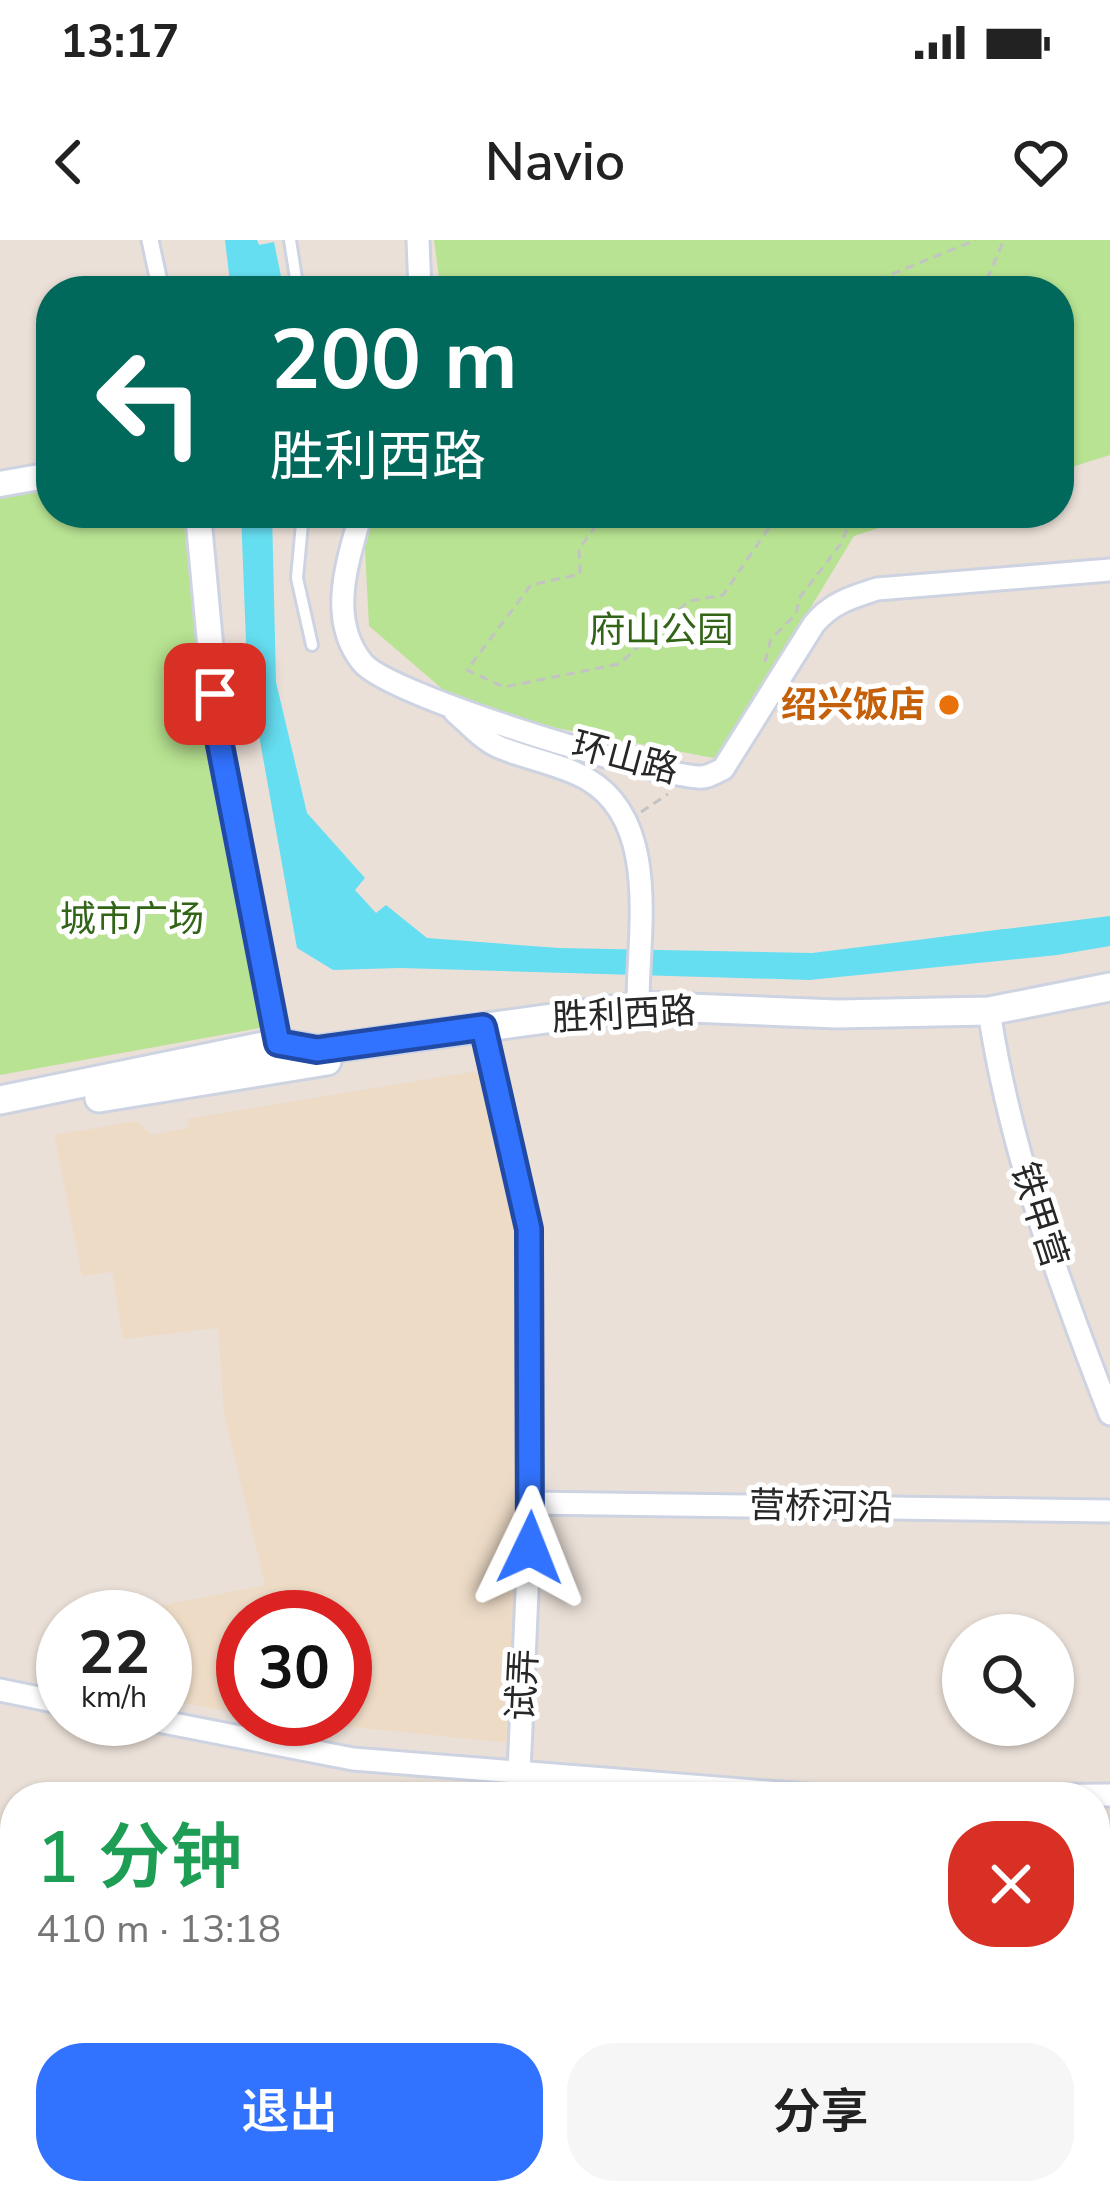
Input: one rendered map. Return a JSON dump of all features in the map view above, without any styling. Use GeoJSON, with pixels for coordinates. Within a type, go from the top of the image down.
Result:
{"type":"FeatureCollection","features":[{"type":"Feature","properties":{"kind":"main road","name":"胜利西路"},"geometry":{"type":"LineString","coordinates":[[486,1033],[637,994],[837,1014],[990,1017],[1110,987]]}},
{"type":"Feature","properties":{"kind":"main road","name":"胜利西路"},"geometry":{"type":"LineString","coordinates":[[0,1100],[280,1054],[641,1018],[839,1030],[1110,1001]]}},
{"type":"Feature","properties":{"kind":"main road","name":"胜利西路"},"geometry":{"type":"LineString","coordinates":[[0,1115],[280,1054]]}},
{"type":"Feature","properties":{"kind":"street"},"geometry":{"type":"LineString","coordinates":[[150,240],[158,276]]}},
{"type":"Feature","properties":{"kind":"street"},"geometry":{"type":"LineString","coordinates":[[418,240],[419,276]]}},
{"type":"Feature","properties":{"kind":"street"},"geometry":{"type":"LineString","coordinates":[[0,484],[36,478]]}},
{"type":"Feature","properties":{"kind":"street"},"geometry":{"type":"LineString","coordinates":[[199,528],[219,740],[280,1054]]}},
{"type":"Feature","properties":{"kind":"street","name":"环山路"},"geometry":{"type":"LineString","coordinates":[[358,528],[341,606],[349,640],[363,665],[400,689],[444,704],[584,750],[704,778],[723,769],[814,624],[840,601],[877,589],[1110,570]]}},
{"type":"Feature","properties":{"kind":"street"},"geometry":{"type":"LineString","coordinates":[[444,704],[494,745],[585,778],[600,788],[627,824],[640,883],[637,994]]}},
{"type":"Feature","properties":{"kind":"street","name":"铁甲营"},"geometry":{"type":"LineString","coordinates":[[990,1017],[1019,1156],[1070,1313],[1110,1414]]}},
{"type":"Feature","properties":{"kind":"street","name":"试弄"},"geometry":{"type":"LineString","coordinates":[[486,1033],[529,1229],[532,1503],[519,1772]]}},
{"type":"Feature","properties":{"kind":"street","name":"营桥河沿"},"geometry":{"type":"LineString","coordinates":[[532,1503],[1110,1510]]}},
{"type":"Feature","properties":{"kind":"street"},"geometry":{"type":"LineString","coordinates":[[0,1714],[2,1691],[36,1697]]}},
{"type":"Feature","properties":{"kind":"street"},"geometry":{"type":"LineString","coordinates":[[192,1728],[352,1759],[644,1782]]}},
{"type":"Feature","properties":{"kind":"lane"},"geometry":{"type":"LineString","coordinates":[[290,240],[296,276]]}},
{"type":"Feature","properties":{"kind":"lane"},"geometry":{"type":"LineString","coordinates":[[302,528],[298,578],[312,645]]}},
{"type":"Feature","properties":{"kind":"path"},"geometry":{"type":"LineString","coordinates":[[887,276],[976,240]]}},
{"type":"Feature","properties":{"kind":"path"},"geometry":{"type":"LineString","coordinates":[[988,276],[1004,240]]}},
{"type":"Feature","properties":{"kind":"path"},"geometry":{"type":"LineString","coordinates":[[594,528],[579,549],[580,574],[531,585],[467,670],[504,688],[619,664],[689,601],[723,595],[769,528]]}},
{"type":"Feature","properties":{"kind":"path"},"geometry":{"type":"LineString","coordinates":[[765,675],[771,639],[796,614],[800,597],[848,528]]}},
{"type":"Feature","properties":{"kind":"path"},"geometry":{"type":"LineString","coordinates":[[627,824],[656,805],[671,788]]}},
{"type":"Feature","properties":{"kind":"shaded area"},"geometry":{"type":"Polygon","coordinates":[[[489,1069],[529,1229],[510,1743],[372,1729],[372,1590],[240,1590],[265,1585],[224,1413],[218,1328],[123,1339],[112,1272],[82,1276],[54,1135],[137,1121],[152,1135],[188,1128],[187,1119],[489,1069]]]}},
{"type":"Feature","properties":{"kind":"shaded area"},"geometry":{"type":"Polygon","coordinates":[[[216,1595],[216,1709],[192,1705],[192,1599],[216,1595]]]}},
{"type":"Feature","properties":{"kind":"green space"},"geometry":{"type":"Polygon","coordinates":[[[434,240],[1110,240],[1110,455],[1074,466],[1074,276],[439,276],[434,240]]]}},
{"type":"Feature","properties":{"kind":"green space","name":"城市广场"},"geometry":{"type":"Polygon","coordinates":[[[36,488],[36,528],[196,528],[282,1024],[0,1075],[0,494],[36,488]]]}},
{"type":"Feature","properties":{"kind":"green space","name":"府山公园"},"geometry":{"type":"Polygon","coordinates":[[[879,528],[854,536],[719,759],[468,711],[369,626],[364,530],[879,528]]]}},
{"type":"Feature","properties":{"kind":"water"},"geometry":{"type":"Polygon","coordinates":[[[225,240],[257,240],[259,245],[274,242],[281,276],[229,276],[225,240]]]}},
{"type":"Feature","properties":{"kind":"water"},"geometry":{"type":"Polygon","coordinates":[[[242,528],[272,528],[276,682],[307,813],[365,878],[355,890],[376,913],[386,905],[427,938],[559,948],[812,953],[1110,916],[1110,946],[809,980],[333,970],[297,948],[247,668],[242,528]]]}},
{"type":"Feature","properties":{"kind":"waterway"},"geometry":{"type":"LineString","coordinates":[[934,941],[1005,932]]}},
{"type":"Feature","properties":{"kind":"place","name":"绍兴饭店"},"geometry":{"type":"Point","coordinates":[949,705]}},
{"type":"Feature","properties":{"kind":"route"},"geometry":{"type":"LineString","coordinates":[[215,694],[219,740],[278,1043],[317,1050],[483,1027],[488,1039],[529,1229],[530,1548]]}}]}
